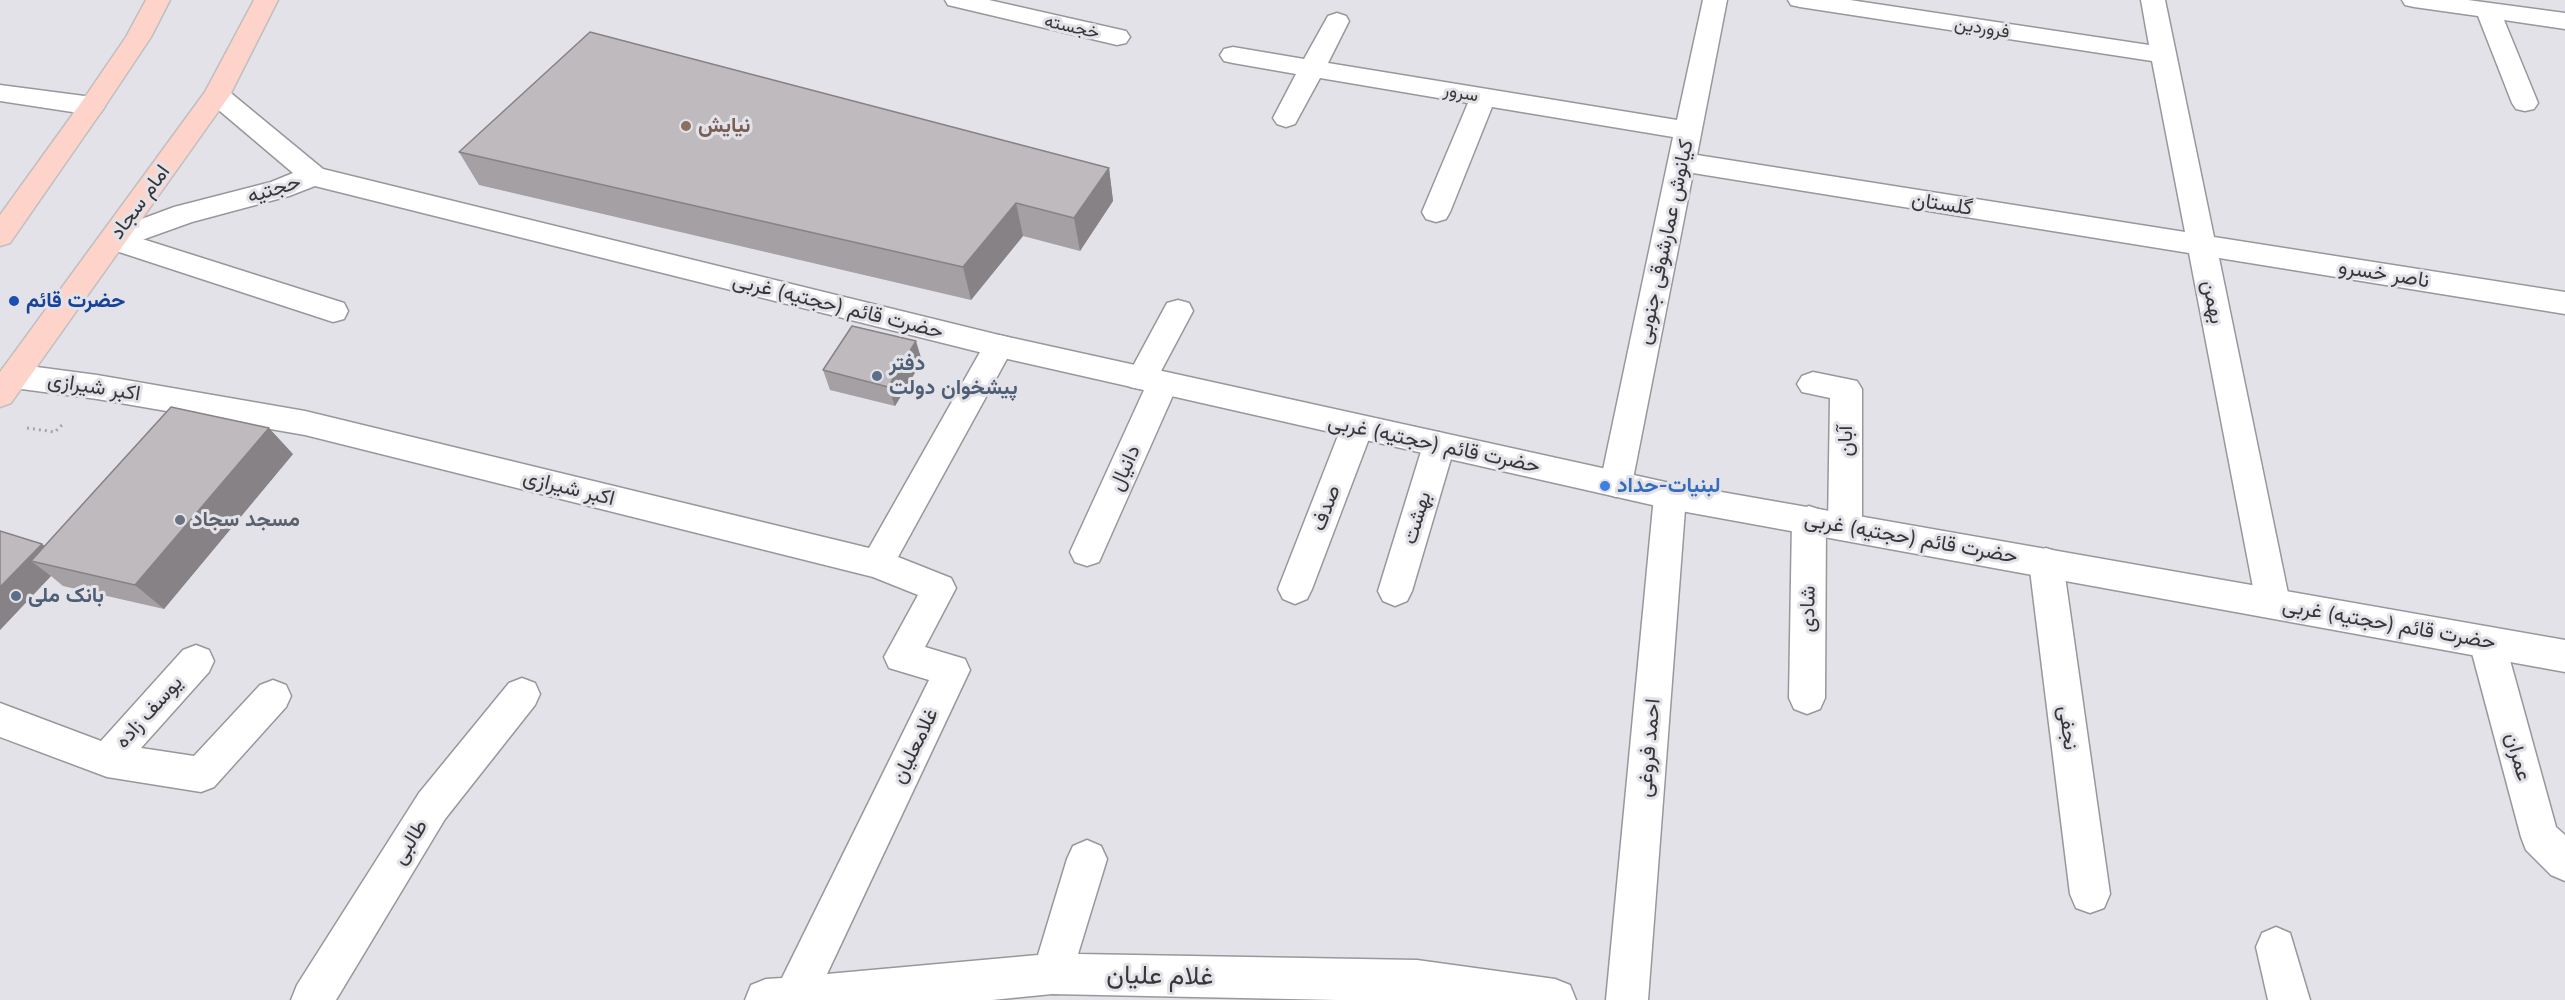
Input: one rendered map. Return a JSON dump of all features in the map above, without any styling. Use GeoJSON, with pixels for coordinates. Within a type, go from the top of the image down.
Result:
{"type":"FeatureCollection","features":[{"type":"Feature","properties":{"kind":"main road"},"geometry":{"type":"LineString","coordinates":[[0,236],[92,106],[138,37],[158,0]]}},
{"type":"Feature","properties":{"kind":"main road","name":"امام سجاد"},"geometry":{"type":"LineString","coordinates":[[7,385],[114,240],[217,94],[266,0]]}},
{"type":"Feature","properties":{"kind":"street","name":"خجسته"},"geometry":{"type":"LineString","coordinates":[[957,0],[1117,37]]}},
{"type":"Feature","properties":{"kind":"street","name":"کیانوش عمارشوقی جنوبی"},"geometry":{"type":"LineString","coordinates":[[1616,484],[1715,0]]}},
{"type":"Feature","properties":{"kind":"street","name":"فروردین"},"geometry":{"type":"LineString","coordinates":[[1800,0],[2164,55]]}},
{"type":"Feature","properties":{"kind":"street","name":"بهمن"},"geometry":{"type":"LineString","coordinates":[[2153,0],[2274,603]]}},
{"type":"Feature","properties":{"kind":"street"},"geometry":{"type":"LineString","coordinates":[[2414,0],[2565,21]]}},
{"type":"Feature","properties":{"kind":"street"},"geometry":{"type":"LineString","coordinates":[[2488,10],[2525,103]]}},
{"type":"Feature","properties":{"kind":"street"},"geometry":{"type":"LineString","coordinates":[[1286,117],[1337,21]]}},
{"type":"Feature","properties":{"kind":"street","name":"سرور"},"geometry":{"type":"LineString","coordinates":[[1233,55],[1688,131]]}},
{"type":"Feature","properties":{"kind":"street"},"geometry":{"type":"LineString","coordinates":[[0,93],[92,106]]}},
{"type":"Feature","properties":{"kind":"street","name":"حجتیه"},"geometry":{"type":"LineString","coordinates":[[217,94],[315,176]]}},
{"type":"Feature","properties":{"kind":"street"},"geometry":{"type":"LineString","coordinates":[[1436,212],[1483,97]]}},
{"type":"Feature","properties":{"kind":"street","name":"گلستان"},"geometry":{"type":"LineString","coordinates":[[1682,162],[2202,245]]}},
{"type":"Feature","properties":{"kind":"street","name":"حجتیه"},"geometry":{"type":"LineString","coordinates":[[114,240],[184,214],[279,189],[315,176]]}},
{"type":"Feature","properties":{"kind":"street","name":"حضرت قائم (حجتیه) غربی"},"geometry":{"type":"LineString","coordinates":[[315,176],[999,346],[1357,428],[1670,496],[2565,656]]}},
{"type":"Feature","properties":{"kind":"street"},"geometry":{"type":"LineString","coordinates":[[114,240],[333,311]]}},
{"type":"Feature","properties":{"kind":"street","name":"ناصر خسرو"},"geometry":{"type":"LineString","coordinates":[[2202,245],[2565,303]]}},
{"type":"Feature","properties":{"kind":"street","name":"دانیال"},"geometry":{"type":"LineString","coordinates":[[1087,552],[1178,310]]}},
{"type":"Feature","properties":{"kind":"street"},"geometry":{"type":"LineString","coordinates":[[877,564],[999,346]]}},
{"type":"Feature","properties":{"kind":"street","name":"آبان"},"geometry":{"type":"LineString","coordinates":[[1813,384],[1846,389],[1845,526]]}},
{"type":"Feature","properties":{"kind":"street","name":"اکبر شیرازی"},"geometry":{"type":"LineString","coordinates":[[7,385],[97,387],[305,423],[877,564]]}},
{"type":"Feature","properties":{"kind":"street","name":"صدف"},"geometry":{"type":"LineString","coordinates":[[1295,589],[1357,428]]}},
{"type":"Feature","properties":{"kind":"street","name":"بهشت"},"geometry":{"type":"LineString","coordinates":[[1395,591],[1439,445]]}},
{"type":"Feature","properties":{"kind":"street","name":"احمد فروغی"},"geometry":{"type":"LineString","coordinates":[[1627,1000],[1670,496]]}},
{"type":"Feature","properties":{"kind":"street","name":"شادی"},"geometry":{"type":"LineString","coordinates":[[1806,698],[1809,520]]}},
{"type":"Feature","properties":{"kind":"street","name":"نجفی"},"geometry":{"type":"LineString","coordinates":[[2046,562],[2090,894]]}},
{"type":"Feature","properties":{"kind":"street","name":"غلامعلیان"},"geometry":{"type":"LineString","coordinates":[[780,999],[952,670],[902,657],[939,588],[877,564]]}},
{"type":"Feature","properties":{"kind":"street","name":"عمران"},"geometry":{"type":"LineString","coordinates":[[2487,642],[2540,837],[2565,862]]}},
{"type":"Feature","properties":{"kind":"street","name":"یوسف زاده"},"geometry":{"type":"LineString","coordinates":[[0,720],[107,760],[196,661]]}},
{"type":"Feature","properties":{"kind":"street","name":"طالبی"},"geometry":{"type":"LineString","coordinates":[[312,1000],[432,806],[522,694]]}},
{"type":"Feature","properties":{"kind":"street"},"geometry":{"type":"LineString","coordinates":[[107,760],[201,775],[273,696]]}},
{"type":"Feature","properties":{"kind":"street"},"geometry":{"type":"LineString","coordinates":[[1052,975],[1087,860]]}},
{"type":"Feature","properties":{"kind":"street"},"geometry":{"type":"LineString","coordinates":[[2276,947],[2289,1000]]}},
{"type":"Feature","properties":{"kind":"street","name":"غلام علیان"},"geometry":{"type":"LineString","coordinates":[[780,999],[1052,975],[1136,988],[1417,981],[1555,1000]]}},
{"type":"Feature","properties":{"kind":"building","name":"نیایش"},"geometry":{"type":"Polygon","coordinates":[[[590,32],[1109,168],[1074,218],[1016,203],[963,267],[459,152],[590,32]]]}},
{"type":"Feature","properties":{"kind":"building"},"geometry":{"type":"Polygon","coordinates":[[[852,326],[916,341],[888,387],[823,370],[852,326]]]}},
{"type":"Feature","properties":{"kind":"building"},"geometry":{"type":"Polygon","coordinates":[[[171,407],[269,428],[135,585],[31,561],[171,407]]]}},
{"type":"Feature","properties":{"kind":"building"},"geometry":{"type":"Polygon","coordinates":[[[0,531],[42,544],[0,587],[0,531]]]}},
{"type":"Feature","properties":{"kind":"place","name":"نیایش"},"geometry":{"type":"Point","coordinates":[686,126]}},
{"type":"Feature","properties":{"kind":"place","name":"حضرت قائم"},"geometry":{"type":"Point","coordinates":[14,301]}},
{"type":"Feature","properties":{"kind":"place","name":"دفتر پیشخوان دولت"},"geometry":{"type":"Point","coordinates":[877,376]}},
{"type":"Feature","properties":{"kind":"place","name":"لبنیات-حداد"},"geometry":{"type":"Point","coordinates":[1605,486]}},
{"type":"Feature","properties":{"kind":"place","name":"مسجد سجاد"},"geometry":{"type":"Point","coordinates":[180,520]}},
{"type":"Feature","properties":{"kind":"place","name":"بانک ملی"},"geometry":{"type":"Point","coordinates":[16,596]}}]}
